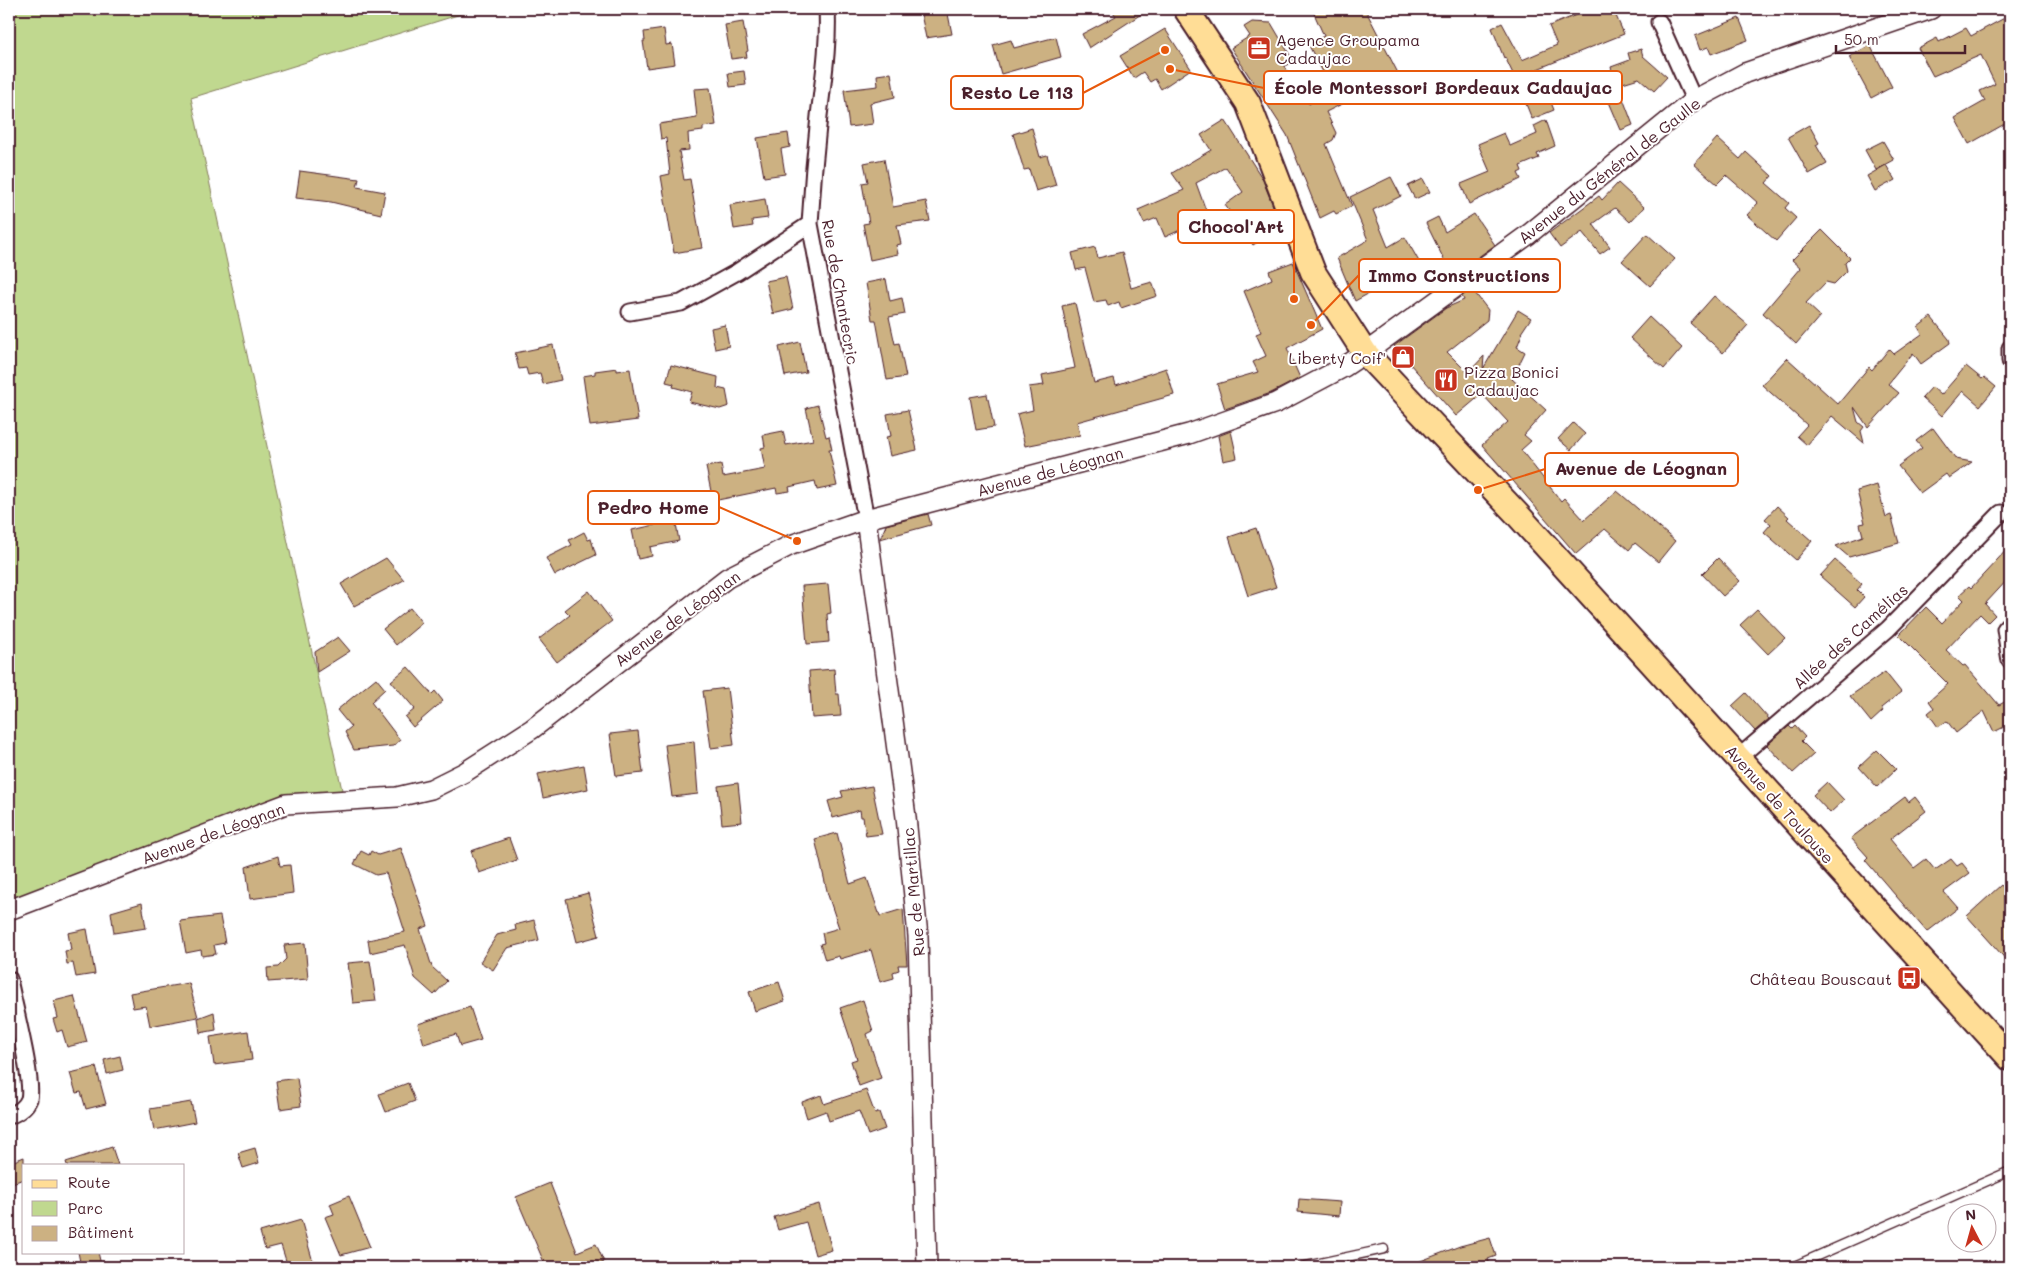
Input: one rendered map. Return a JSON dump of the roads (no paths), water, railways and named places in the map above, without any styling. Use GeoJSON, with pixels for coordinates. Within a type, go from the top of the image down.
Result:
{"type":"FeatureCollection","features":[{"type":"Feature","properties":{"kind":"main road"},"geometry":{"type":"LineString","coordinates":[[1186,9],[1248,103],[1313,272],[1343,322],[1366,353]]}},
{"type":"Feature","properties":{"kind":"main road","name":"Avenue de Toulouse"},"geometry":{"type":"LineString","coordinates":[[1366,353],[1550,550],[2010,1058]]}},
{"type":"Feature","properties":{"kind":"street","name":"Rue de Chantecric"},"geometry":{"type":"LineString","coordinates":[[827,9],[828,26],[812,174],[810,224],[866,519]]}},
{"type":"Feature","properties":{"kind":"street","name":"Avenue du Général de Gaulle"},"geometry":{"type":"LineString","coordinates":[[1366,353],[1529,234],[1694,100],[1745,73],[1932,9]]}},
{"type":"Feature","properties":{"kind":"street"},"geometry":{"type":"LineString","coordinates":[[1659,22],[1694,100]]}},
{"type":"Feature","properties":{"kind":"street"},"geometry":{"type":"LineString","coordinates":[[630,312],[681,303],[737,272],[810,224]]}},
{"type":"Feature","properties":{"kind":"street"},"geometry":{"type":"LineString","coordinates":[[2010,348],[2010,361]]}},
{"type":"Feature","properties":{"kind":"street","name":"Avenue de Léognan"},"geometry":{"type":"LineString","coordinates":[[9,910],[286,804],[397,797],[432,789],[465,772],[532,729],[728,578],[791,545],[866,519],[1190,434],[1276,404],[1366,353]]}},
{"type":"Feature","properties":{"kind":"street","name":"Allée des Camélias"},"geometry":{"type":"LineString","coordinates":[[1739,757],[1888,630],[2000,513]]}},
{"type":"Feature","properties":{"kind":"street","name":"Rue de Martillac"},"geometry":{"type":"LineString","coordinates":[[866,519],[903,798],[918,936],[928,1267]]}},
{"type":"Feature","properties":{"kind":"street"},"geometry":{"type":"LineString","coordinates":[[2010,623],[2005,629],[2010,661]]}},
{"type":"Feature","properties":{"kind":"street"},"geometry":{"type":"LineString","coordinates":[[9,979],[30,1082],[28,1100],[18,1113],[9,1116]]}},
{"type":"Feature","properties":{"kind":"lane"},"geometry":{"type":"LineString","coordinates":[[1792,1267],[2010,1171]]}},
{"type":"Feature","properties":{"kind":"lane"},"geometry":{"type":"LineString","coordinates":[[1301,1267],[1384,1249]]}},
{"type":"Feature","properties":{"kind":"place","name":"Agence Groupama Cadaujac"},"geometry":{"type":"Point","coordinates":[1259,48]}},
{"type":"Feature","properties":{"kind":"place","name":"Resto Le 113"},"geometry":{"type":"Point","coordinates":[1165,50]}},
{"type":"Feature","properties":{"kind":"place","name":"École Montessori Bordeaux Cadaujac"},"geometry":{"type":"Point","coordinates":[1170,69]}},
{"type":"Feature","properties":{"kind":"place","name":"Chocol'Art"},"geometry":{"type":"Point","coordinates":[1294,299]}},
{"type":"Feature","properties":{"kind":"place","name":"Immo Constructions"},"geometry":{"type":"Point","coordinates":[1311,325]}},
{"type":"Feature","properties":{"kind":"place","name":"Liberty Coif'"},"geometry":{"type":"Point","coordinates":[1403,357]}},
{"type":"Feature","properties":{"kind":"place","name":"Pizza Bonici Cadaujac"},"geometry":{"type":"Point","coordinates":[1446,380]}},
{"type":"Feature","properties":{"kind":"place","name":"Avenue de Léognan"},"geometry":{"type":"Point","coordinates":[1478,490]}},
{"type":"Feature","properties":{"kind":"place","name":"Pedro Home"},"geometry":{"type":"Point","coordinates":[797,541]}},
{"type":"Feature","properties":{"kind":"place","name":"Château Bouscaut"},"geometry":{"type":"Point","coordinates":[1909,978]}}]}
